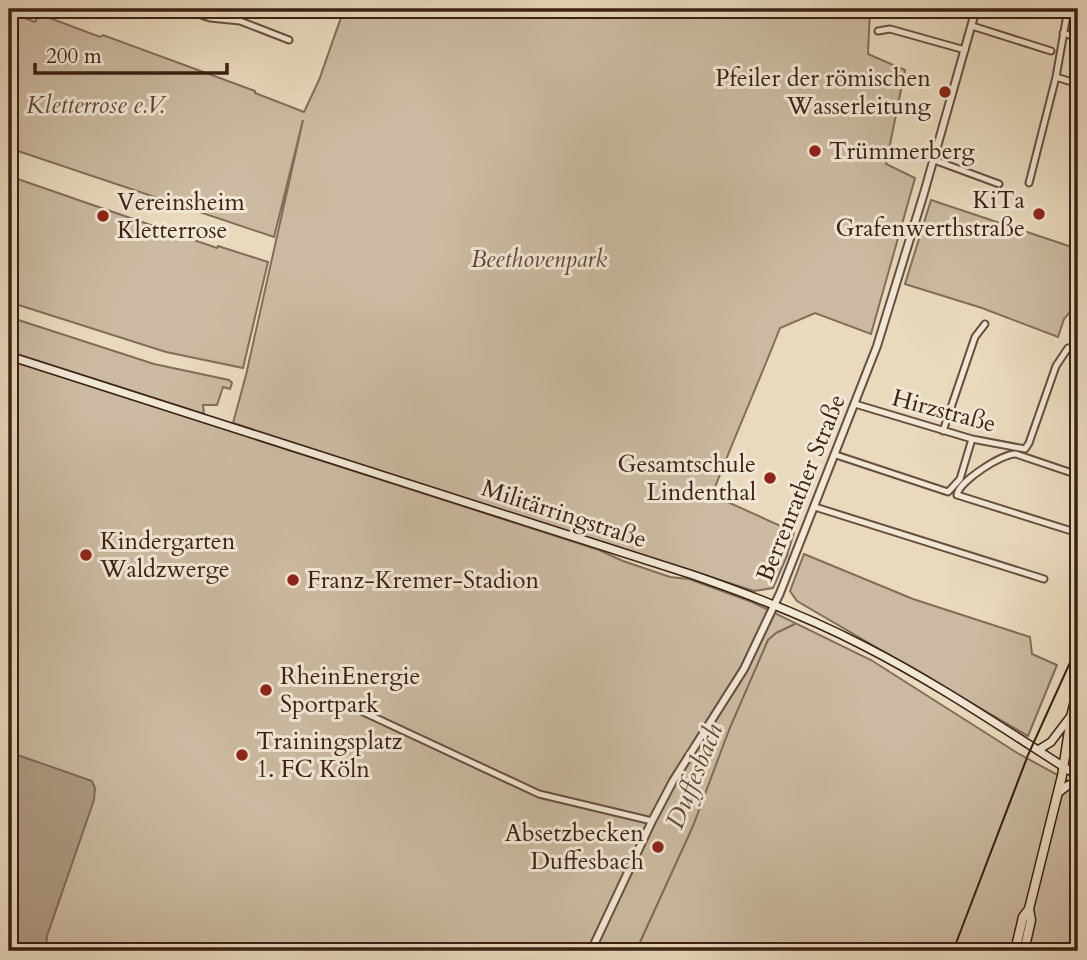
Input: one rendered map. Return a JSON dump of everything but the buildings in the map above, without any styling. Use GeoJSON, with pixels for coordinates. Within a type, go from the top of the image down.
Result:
{"type":"FeatureCollection","features":[{"type":"Feature","properties":{"kind":"main road","name":"Militärringstraße"},"geometry":{"type":"LineString","coordinates":[[9,356],[693,575],[774,605],[897,664],[984,715],[1078,776]]}},
{"type":"Feature","properties":{"kind":"main road"},"geometry":{"type":"LineString","coordinates":[[1015,951],[1023,918],[1029,909],[1058,793],[1078,688]]}},
{"type":"Feature","properties":{"kind":"main road"},"geometry":{"type":"LineString","coordinates":[[1038,750],[1051,742],[1071,717]]}},
{"type":"Feature","properties":{"kind":"main road"},"geometry":{"type":"LineString","coordinates":[[1068,732],[1078,766]]}},
{"type":"Feature","properties":{"kind":"main road"},"geometry":{"type":"LineString","coordinates":[[1058,793],[1078,781]]}},
{"type":"Feature","properties":{"kind":"main road"},"geometry":{"type":"LineString","coordinates":[[1024,951],[1031,920],[1029,909]]}},
{"type":"Feature","properties":{"kind":"street"},"geometry":{"type":"LineString","coordinates":[[183,9],[209,18],[248,24],[289,40]]}},
{"type":"Feature","properties":{"kind":"street"},"geometry":{"type":"LineString","coordinates":[[228,19],[230,9]]}},
{"type":"Feature","properties":{"kind":"street","name":"Berrenrather Straße"},"geometry":{"type":"LineString","coordinates":[[592,951],[673,781],[744,669],[815,507],[883,328],[976,9]]}},
{"type":"Feature","properties":{"kind":"street"},"geometry":{"type":"LineString","coordinates":[[1029,183],[1056,77],[1068,9]]}},
{"type":"Feature","properties":{"kind":"street"},"geometry":{"type":"LineString","coordinates":[[972,26],[1051,51]]}},
{"type":"Feature","properties":{"kind":"street"},"geometry":{"type":"LineString","coordinates":[[878,31],[890,29],[965,50]]}},
{"type":"Feature","properties":{"kind":"street"},"geometry":{"type":"LineString","coordinates":[[1063,33],[1078,38]]}},
{"type":"Feature","properties":{"kind":"street"},"geometry":{"type":"LineString","coordinates":[[1056,77],[1078,84]]}},
{"type":"Feature","properties":{"kind":"street"},"geometry":{"type":"LineString","coordinates":[[934,160],[999,184]]}},
{"type":"Feature","properties":{"kind":"street"},"geometry":{"type":"LineString","coordinates":[[943,431],[975,337],[985,324]]}},
{"type":"Feature","properties":{"kind":"street","name":"Hirzstraße"},"geometry":{"type":"LineString","coordinates":[[855,404],[971,439],[1025,449],[1056,366],[1068,348]]}},
{"type":"Feature","properties":{"kind":"street"},"geometry":{"type":"LineString","coordinates":[[835,455],[948,492],[960,479],[971,439]]}},
{"type":"Feature","properties":{"kind":"street","name":"Hirzstraße"},"geometry":{"type":"LineString","coordinates":[[1078,475],[1016,454],[1004,456],[964,482],[957,495],[1078,533]]}},
{"type":"Feature","properties":{"kind":"street"},"geometry":{"type":"LineString","coordinates":[[815,507],[1044,579]]}},
{"type":"Feature","properties":{"kind":"street"},"geometry":{"type":"LineString","coordinates":[[361,711],[539,793],[652,821]]}},
{"type":"Feature","properties":{"kind":"green space","name":"Beethovenpark"},"geometry":{"type":"Polygon","coordinates":[[[344,9],[870,9],[868,54],[905,70],[886,164],[915,178],[871,334],[815,313],[780,328],[712,495],[794,532],[773,588],[754,591],[233,423],[303,120],[274,237],[9,148],[9,12],[35,22],[39,14],[100,37],[103,35],[304,112],[319,80],[344,9]]]}},
{"type":"Feature","properties":{"kind":"green space","name":"Kletterrose e.V."},"geometry":{"type":"Polygon","coordinates":[[[9,176],[217,248],[218,246],[268,262],[243,368],[166,352],[9,302],[9,176]]]}},
{"type":"Feature","properties":{"kind":"green space"},"geometry":{"type":"Polygon","coordinates":[[[931,200],[1078,249],[1078,307],[1075,306],[1064,319],[1058,337],[982,308],[905,284],[931,200]]]}},
{"type":"Feature","properties":{"kind":"green space"},"geometry":{"type":"Polygon","coordinates":[[[9,317],[154,364],[229,380],[232,383],[230,389],[223,387],[217,405],[203,405],[204,414],[20,355],[9,349],[9,317]]]}},
{"type":"Feature","properties":{"kind":"green space"},"geometry":{"type":"Polygon","coordinates":[[[9,360],[599,550],[670,577],[689,579],[752,602],[871,660],[1019,754],[1078,786],[1078,951],[9,951],[9,360]]]}},
{"type":"Feature","properties":{"kind":"green space"},"geometry":{"type":"Polygon","coordinates":[[[804,554],[913,599],[1030,637],[1032,654],[1057,665],[1028,736],[797,601],[790,591],[804,554]]]}},
{"type":"Feature","properties":{"kind":"shaded area"},"geometry":{"type":"Polygon","coordinates":[[[9,752],[92,781],[95,788],[94,800],[47,936],[48,951],[9,951],[9,752]]]}},
{"type":"Feature","properties":{"kind":"waterway","name":"Duffesbach"},"geometry":{"type":"LineString","coordinates":[[636,951],[693,826],[729,730],[768,640],[795,624]]}},
{"type":"Feature","properties":{"kind":"tram line"},"geometry":{"type":"LineString","coordinates":[[953,951],[1028,755],[1078,645]]}},
{"type":"Feature","properties":{"kind":"place","name":"Pfeiler der römischen Wasserleitung"},"geometry":{"type":"Point","coordinates":[945,92]}},
{"type":"Feature","properties":{"kind":"place","name":"Trümmerberg"},"geometry":{"type":"Point","coordinates":[815,151]}},
{"type":"Feature","properties":{"kind":"place","name":"KiTa Grafenwerthstraße"},"geometry":{"type":"Point","coordinates":[1039,214]}},
{"type":"Feature","properties":{"kind":"place","name":"Vereinsheim Kletterrose"},"geometry":{"type":"Point","coordinates":[103,216]}},
{"type":"Feature","properties":{"kind":"place","name":"Gesamtschule Lindenthal"},"geometry":{"type":"Point","coordinates":[770,478]}},
{"type":"Feature","properties":{"kind":"place","name":"Kindergarten Waldzwerge"},"geometry":{"type":"Point","coordinates":[86,555]}},
{"type":"Feature","properties":{"kind":"place","name":"Franz-Kremer-Stadion"},"geometry":{"type":"Point","coordinates":[293,580]}},
{"type":"Feature","properties":{"kind":"place","name":"RheinEnergie Sportpark"},"geometry":{"type":"Point","coordinates":[266,690]}},
{"type":"Feature","properties":{"kind":"place","name":"Trainingsplatz 1. FC Köln"},"geometry":{"type":"Point","coordinates":[242,755]}},
{"type":"Feature","properties":{"kind":"place","name":"Absetzbecken Duffesbach"},"geometry":{"type":"Point","coordinates":[658,847]}}]}
